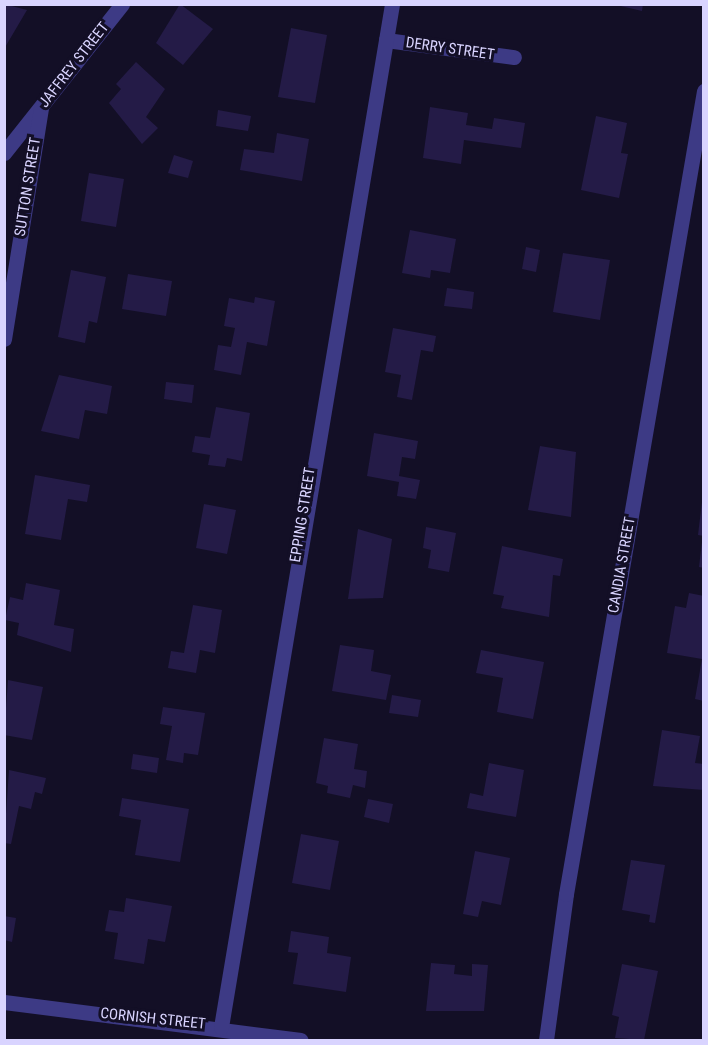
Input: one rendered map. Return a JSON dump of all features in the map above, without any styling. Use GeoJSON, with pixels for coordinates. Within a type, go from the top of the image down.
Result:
{"type":"FeatureCollection","features":[{"type":"Feature","properties":{"kind":"street","name":"JAFFREY STREET"},"geometry":{"type":"LineString","coordinates":[[4,153],[122,4]]}},
{"type":"Feature","properties":{"kind":"street","name":"EPPING STREET"},"geometry":{"type":"LineString","coordinates":[[221,1027],[392,4]]}},
{"type":"Feature","properties":{"kind":"street","name":"DERRY STREET"},"geometry":{"type":"LineString","coordinates":[[386,40],[514,57]]}},
{"type":"Feature","properties":{"kind":"street","name":"CANDIA STREET"},"geometry":{"type":"LineString","coordinates":[[546,1041],[568,882],[704,90]]}},
{"type":"Feature","properties":{"kind":"street","name":"SUTTON STREET"},"geometry":{"type":"LineString","coordinates":[[4,339],[41,107]]}},
{"type":"Feature","properties":{"kind":"street","name":"CORNISH STREET"},"geometry":{"type":"LineString","coordinates":[[4,1002],[221,1027],[301,1041]]}},
{"type":"Feature","properties":{"kind":"building"},"geometry":{"type":"Polygon","coordinates":[[[4,4],[27,10],[4,49],[4,4]]]}},
{"type":"Feature","properties":{"kind":"building"},"geometry":{"type":"Polygon","coordinates":[[[180,4],[213,29],[183,65],[156,43],[180,4]]]}},
{"type":"Feature","properties":{"kind":"building"},"geometry":{"type":"Polygon","coordinates":[[[612,4],[643,4],[642,11],[612,4]]]}},
{"type":"Feature","properties":{"kind":"building"},"geometry":{"type":"Polygon","coordinates":[[[291,28],[327,35],[315,103],[278,97],[291,28]]]}},
{"type":"Feature","properties":{"kind":"building"},"geometry":{"type":"Polygon","coordinates":[[[136,62],[165,89],[146,117],[158,128],[142,144],[109,103],[121,89],[116,84],[136,62]]]}},
{"type":"Feature","properties":{"kind":"building"},"geometry":{"type":"Polygon","coordinates":[[[430,107],[468,113],[466,125],[492,129],[494,118],[525,123],[521,148],[464,140],[461,164],[423,158],[430,107]]]}},
{"type":"Feature","properties":{"kind":"building"},"geometry":{"type":"Polygon","coordinates":[[[218,110],[251,116],[248,131],[216,126],[218,110]]]}},
{"type":"Feature","properties":{"kind":"building"},"geometry":{"type":"Polygon","coordinates":[[[596,116],[627,123],[621,153],[628,154],[619,198],[581,190],[596,116]]]}},
{"type":"Feature","properties":{"kind":"building"},"geometry":{"type":"Polygon","coordinates":[[[277,133],[309,139],[302,181],[240,170],[244,149],[274,153],[277,133]]]}},
{"type":"Feature","properties":{"kind":"building"},"geometry":{"type":"Polygon","coordinates":[[[174,155],[193,161],[188,178],[168,173],[174,155]]]}},
{"type":"Feature","properties":{"kind":"building"},"geometry":{"type":"Polygon","coordinates":[[[89,173],[124,179],[116,227],[81,221],[89,173]]]}},
{"type":"Feature","properties":{"kind":"building"},"geometry":{"type":"Polygon","coordinates":[[[410,230],[456,239],[450,273],[431,270],[430,278],[402,273],[410,230]]]}},
{"type":"Feature","properties":{"kind":"building"},"geometry":{"type":"Polygon","coordinates":[[[526,247],[540,250],[536,272],[522,269],[526,247]]]}},
{"type":"Feature","properties":{"kind":"building"},"geometry":{"type":"Polygon","coordinates":[[[563,253],[610,260],[600,320],[553,312],[563,253]]]}},
{"type":"Feature","properties":{"kind":"building"},"geometry":{"type":"Polygon","coordinates":[[[71,270],[106,277],[97,323],[89,321],[85,343],[58,337],[71,270]]]}},
{"type":"Feature","properties":{"kind":"building"},"geometry":{"type":"Polygon","coordinates":[[[128,274],[172,281],[166,316],[122,309],[128,274]]]}},
{"type":"Feature","properties":{"kind":"building"},"geometry":{"type":"Polygon","coordinates":[[[447,288],[474,292],[472,309],[444,306],[447,288]]]}},
{"type":"Feature","properties":{"kind":"building"},"geometry":{"type":"Polygon","coordinates":[[[255,297],[275,301],[267,346],[247,342],[241,375],[214,370],[218,345],[231,347],[235,328],[224,326],[229,298],[254,303],[255,297]]]}},
{"type":"Feature","properties":{"kind":"building"},"geometry":{"type":"Polygon","coordinates":[[[393,328],[436,336],[433,352],[421,350],[412,400],[397,397],[401,375],[385,372],[393,328]]]}},
{"type":"Feature","properties":{"kind":"building"},"geometry":{"type":"Polygon","coordinates":[[[59,375],[112,386],[107,414],[85,410],[79,439],[41,431],[59,375]]]}},
{"type":"Feature","properties":{"kind":"building"},"geometry":{"type":"Polygon","coordinates":[[[166,382],[194,385],[192,403],[164,399],[166,382]]]}},
{"type":"Feature","properties":{"kind":"building"},"geometry":{"type":"Polygon","coordinates":[[[216,407],[250,413],[242,461],[227,458],[225,467],[208,465],[210,455],[192,452],[195,436],[210,438],[216,407]]]}},
{"type":"Feature","properties":{"kind":"building"},"geometry":{"type":"Polygon","coordinates":[[[374,433],[418,441],[415,459],[402,457],[399,476],[420,480],[416,499],[397,496],[399,482],[367,476],[374,433]]]}},
{"type":"Feature","properties":{"kind":"building"},"geometry":{"type":"Polygon","coordinates":[[[540,446],[576,452],[571,517],[528,510],[540,446]]]}},
{"type":"Feature","properties":{"kind":"building"},"geometry":{"type":"Polygon","coordinates":[[[35,475],[90,485],[87,502],[68,499],[61,540],[25,534],[35,475]]]}},
{"type":"Feature","properties":{"kind":"building"},"geometry":{"type":"Polygon","coordinates":[[[702,502],[704,502],[704,536],[698,535],[702,502]]]}},
{"type":"Feature","properties":{"kind":"building"},"geometry":{"type":"Polygon","coordinates":[[[204,504],[236,510],[227,554],[196,548],[204,504]]]}},
{"type":"Feature","properties":{"kind":"building"},"geometry":{"type":"Polygon","coordinates":[[[426,527],[456,533],[449,572],[428,568],[431,550],[423,548],[426,527]]]}},
{"type":"Feature","properties":{"kind":"building"},"geometry":{"type":"Polygon","coordinates":[[[358,529],[392,539],[383,598],[348,599],[358,529]]]}},
{"type":"Feature","properties":{"kind":"building"},"geometry":{"type":"Polygon","coordinates":[[[702,542],[704,542],[704,568],[699,567],[702,542]]]}},
{"type":"Feature","properties":{"kind":"building"},"geometry":{"type":"Polygon","coordinates":[[[502,546],[563,559],[560,576],[553,575],[549,617],[501,608],[504,596],[493,594],[502,546]]]}},
{"type":"Feature","properties":{"kind":"building"},"geometry":{"type":"Polygon","coordinates":[[[26,583],[60,590],[54,625],[74,629],[71,652],[17,635],[19,623],[5,620],[10,597],[23,600],[26,583]]]}},
{"type":"Feature","properties":{"kind":"building"},"geometry":{"type":"Polygon","coordinates":[[[689,593],[704,596],[704,701],[695,699],[702,659],[667,653],[675,606],[686,608],[689,593]]]}},
{"type":"Feature","properties":{"kind":"building"},"geometry":{"type":"Polygon","coordinates":[[[193,605],[222,610],[215,653],[200,650],[196,673],[168,668],[171,651],[184,653],[193,605]]]}},
{"type":"Feature","properties":{"kind":"building"},"geometry":{"type":"Polygon","coordinates":[[[340,645],[374,650],[371,671],[391,675],[386,700],[332,691],[340,645]]]}},
{"type":"Feature","properties":{"kind":"building"},"geometry":{"type":"Polygon","coordinates":[[[481,650],[544,662],[533,719],[497,712],[503,678],[476,673],[481,650]]]}},
{"type":"Feature","properties":{"kind":"building"},"geometry":{"type":"Polygon","coordinates":[[[8,680],[43,687],[32,740],[4,735],[8,680]]]}},
{"type":"Feature","properties":{"kind":"building"},"geometry":{"type":"Polygon","coordinates":[[[392,695],[421,700],[418,717],[389,713],[392,695]]]}},
{"type":"Feature","properties":{"kind":"building"},"geometry":{"type":"Polygon","coordinates":[[[163,707],[205,713],[198,755],[184,753],[183,763],[166,760],[172,726],[160,724],[163,707]]]}},
{"type":"Feature","properties":{"kind":"building"},"geometry":{"type":"Polygon","coordinates":[[[662,730],[700,736],[695,763],[704,764],[704,790],[653,786],[662,730]]]}},
{"type":"Feature","properties":{"kind":"building"},"geometry":{"type":"Polygon","coordinates":[[[324,738],[358,744],[354,769],[367,771],[365,788],[353,785],[350,798],[327,793],[328,786],[316,783],[324,738]]]}},
{"type":"Feature","properties":{"kind":"building"},"geometry":{"type":"Polygon","coordinates":[[[133,754],[159,758],[157,773],[131,769],[133,754]]]}},
{"type":"Feature","properties":{"kind":"building"},"geometry":{"type":"Polygon","coordinates":[[[489,763],[524,770],[516,817],[467,808],[470,793],[483,796],[489,763]]]}},
{"type":"Feature","properties":{"kind":"building"},"geometry":{"type":"Polygon","coordinates":[[[9,770],[46,778],[42,794],[35,792],[31,809],[19,806],[11,844],[4,843],[9,770]]]}},
{"type":"Feature","properties":{"kind":"building"},"geometry":{"type":"Polygon","coordinates":[[[122,798],[189,809],[180,862],[135,855],[141,820],[119,816],[122,798]]]}},
{"type":"Feature","properties":{"kind":"building"},"geometry":{"type":"Polygon","coordinates":[[[368,799],[393,804],[389,823],[364,817],[368,799]]]}},
{"type":"Feature","properties":{"kind":"building"},"geometry":{"type":"Polygon","coordinates":[[[301,834],[339,841],[330,890],[292,883],[301,834]]]}},
{"type":"Feature","properties":{"kind":"building"},"geometry":{"type":"Polygon","coordinates":[[[475,851],[510,858],[501,905],[482,901],[478,917],[463,914],[475,851]]]}},
{"type":"Feature","properties":{"kind":"building"},"geometry":{"type":"Polygon","coordinates":[[[631,860],[665,865],[655,923],[649,922],[650,915],[622,910],[631,860]]]}},
{"type":"Feature","properties":{"kind":"building"},"geometry":{"type":"Polygon","coordinates":[[[126,898],[172,906],[165,942],[148,939],[144,964],[114,959],[118,933],[105,931],[109,910],[124,912],[126,898]]]}},
{"type":"Feature","properties":{"kind":"building"},"geometry":{"type":"Polygon","coordinates":[[[4,916],[16,918],[12,942],[4,940],[4,916]]]}},
{"type":"Feature","properties":{"kind":"building"},"geometry":{"type":"Polygon","coordinates":[[[291,931],[329,937],[327,953],[351,957],[346,992],[293,984],[298,953],[288,952],[291,931]]]}},
{"type":"Feature","properties":{"kind":"building"},"geometry":{"type":"Polygon","coordinates":[[[431,963],[455,965],[454,974],[472,976],[472,964],[488,965],[484,1011],[426,1011],[431,963]]]}},
{"type":"Feature","properties":{"kind":"building"},"geometry":{"type":"Polygon","coordinates":[[[622,964],[658,971],[644,1040],[615,1038],[619,1017],[612,1015],[622,964]]]}}]}
